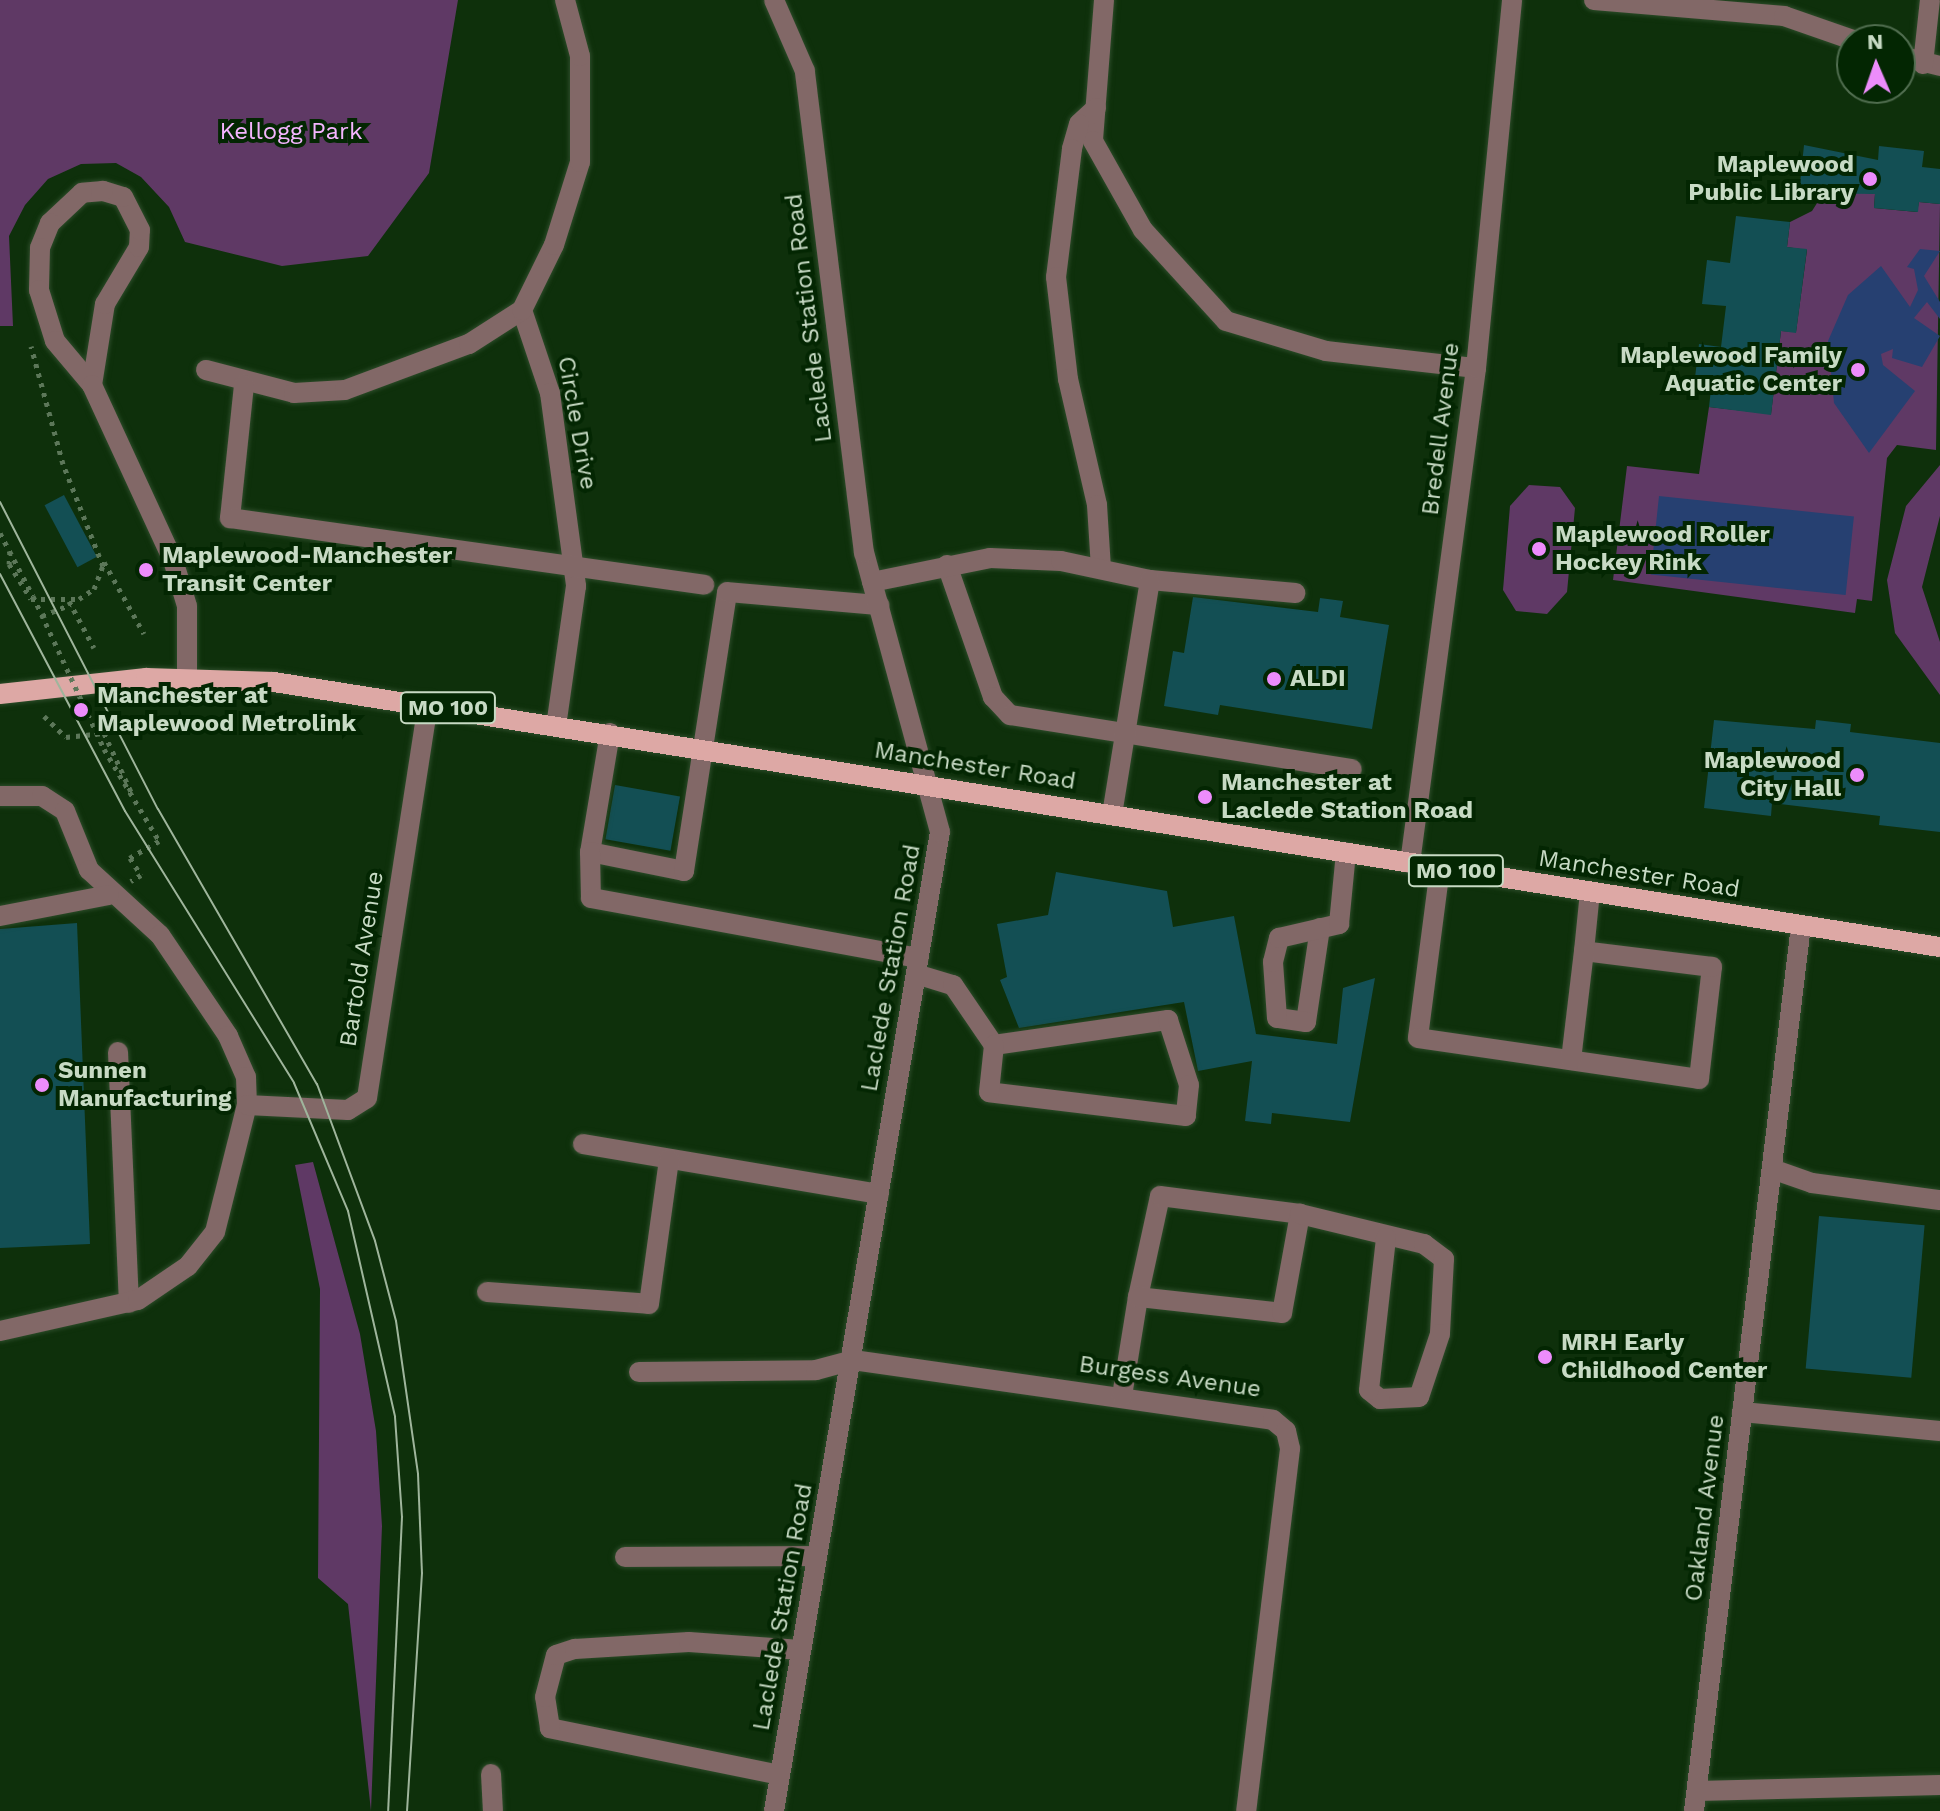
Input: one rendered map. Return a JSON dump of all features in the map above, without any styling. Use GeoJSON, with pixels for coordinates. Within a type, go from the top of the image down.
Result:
{"type":"FeatureCollection","features":[{"type":"Feature","properties":{"kind":"main road","name":"Manchester Road"},"geometry":{"type":"LineString","coordinates":[[0,694],[187,677],[274,682],[707,748],[1940,947]]}},
{"type":"Feature","properties":{"kind":"street"},"geometry":{"type":"LineString","coordinates":[[206,370],[244,385],[345,390],[469,344],[522,310],[554,245],[580,162],[580,56],[565,0]]}},
{"type":"Feature","properties":{"kind":"street","name":"Laclede Station Road"},"geometry":{"type":"LineString","coordinates":[[774,0],[805,71],[872,582],[932,786],[940,832],[853,1360],[774,1811]]}},
{"type":"Feature","properties":{"kind":"street"},"geometry":{"type":"LineString","coordinates":[[1104,0],[1093,141],[1143,230],[1226,321],[1326,351],[1476,368]]}},
{"type":"Feature","properties":{"kind":"street","name":"Bredell Avenue"},"geometry":{"type":"LineString","coordinates":[[1410,863],[1476,368],[1512,0]]}},
{"type":"Feature","properties":{"kind":"street"},"geometry":{"type":"LineString","coordinates":[[1594,0],[1784,16],[1836,34]]}},
{"type":"Feature","properties":{"kind":"street"},"geometry":{"type":"LineString","coordinates":[[1930,0],[1932,65]]}},
{"type":"Feature","properties":{"kind":"street"},"geometry":{"type":"LineString","coordinates":[[1096,108],[1079,124],[1072,149],[1056,277],[1068,379],[1097,505],[1101,568]]}},
{"type":"Feature","properties":{"kind":"street"},"geometry":{"type":"LineString","coordinates":[[92,385],[105,304],[139,247],[135,211],[123,197],[82,193],[50,223],[37,269],[47,323],[92,385],[182,584],[187,677]]}},
{"type":"Feature","properties":{"kind":"street","name":"Circle Drive"},"geometry":{"type":"LineString","coordinates":[[522,310],[550,393],[574,566],[556,726]]}},
{"type":"Feature","properties":{"kind":"street"},"geometry":{"type":"LineString","coordinates":[[244,385],[230,518],[704,585]]}},
{"type":"Feature","properties":{"kind":"street"},"geometry":{"type":"LineString","coordinates":[[872,582],[990,558],[1101,568],[1150,580],[1295,593]]}},
{"type":"Feature","properties":{"kind":"street"},"geometry":{"type":"LineString","coordinates":[[947,565],[1000,710],[1125,735],[1352,769]]}},
{"type":"Feature","properties":{"kind":"street"},"geometry":{"type":"LineString","coordinates":[[1112,815],[1150,580]]}},
{"type":"Feature","properties":{"kind":"street"},"geometry":{"type":"LineString","coordinates":[[590,852],[684,871],[707,748],[727,592],[879,605]]}},
{"type":"Feature","properties":{"kind":"street","name":"Bartold Avenue"},"geometry":{"type":"LineString","coordinates":[[247,1105],[348,1110],[367,1098],[428,705]]}},
{"type":"Feature","properties":{"kind":"street"},"geometry":{"type":"LineString","coordinates":[[610,733],[590,852],[591,898],[676,912],[918,966],[953,985],[994,1045],[989,1092],[1186,1116],[1189,1085],[1168,1020],[994,1045]]}},
{"type":"Feature","properties":{"kind":"street"},"geometry":{"type":"LineString","coordinates":[[0,796],[42,796],[65,811],[89,870],[116,890],[160,935],[204,997],[240,1059],[247,1105],[215,1232],[171,1280],[129,1303],[0,1331]]}},
{"type":"Feature","properties":{"kind":"street"},"geometry":{"type":"LineString","coordinates":[[1320,928],[1339,924],[1346,852]]}},
{"type":"Feature","properties":{"kind":"street"},"geometry":{"type":"LineString","coordinates":[[1440,868],[1418,1038],[1699,1079],[1712,967],[1584,951]]}},
{"type":"Feature","properties":{"kind":"street"},"geometry":{"type":"LineString","coordinates":[[0,916],[116,890]]}},
{"type":"Feature","properties":{"kind":"street"},"geometry":{"type":"LineString","coordinates":[[1571,1060],[1590,892]]}},
{"type":"Feature","properties":{"kind":"street","name":"Oakland Avenue"},"geometry":{"type":"LineString","coordinates":[[1696,1801],[1801,926]]}},
{"type":"Feature","properties":{"kind":"street"},"geometry":{"type":"LineString","coordinates":[[118,1052],[129,1303]]}},
{"type":"Feature","properties":{"kind":"street"},"geometry":{"type":"LineString","coordinates":[[583,1144],[879,1194]]}},
{"type":"Feature","properties":{"kind":"street"},"geometry":{"type":"LineString","coordinates":[[487,1292],[649,1304],[669,1159]]}},
{"type":"Feature","properties":{"kind":"street"},"geometry":{"type":"LineString","coordinates":[[1772,1169],[1812,1183],[1940,1200]]}},
{"type":"Feature","properties":{"kind":"street"},"geometry":{"type":"LineString","coordinates":[[1122,1396],[1138,1297],[1160,1196],[1300,1214],[1386,1238],[1424,1244],[1444,1259],[1448,1287],[1429,1384],[1405,1402],[1380,1399],[1367,1377],[1386,1238]]}},
{"type":"Feature","properties":{"kind":"street"},"geometry":{"type":"LineString","coordinates":[[1138,1297],[1282,1313],[1300,1214]]}},
{"type":"Feature","properties":{"kind":"street"},"geometry":{"type":"LineString","coordinates":[[639,1372],[816,1370],[853,1360]]}},
{"type":"Feature","properties":{"kind":"street","name":"Burgess Avenue"},"geometry":{"type":"LineString","coordinates":[[853,1360],[1256,1413],[1286,1431],[1290,1449],[1246,1811]]}},
{"type":"Feature","properties":{"kind":"street"},"geometry":{"type":"LineString","coordinates":[[1742,1412],[1940,1431]]}},
{"type":"Feature","properties":{"kind":"street"},"geometry":{"type":"LineString","coordinates":[[625,1557],[817,1556]]}},
{"type":"Feature","properties":{"kind":"street"},"geometry":{"type":"LineString","coordinates":[[780,1775],[550,1728],[545,1697],[556,1655],[575,1649],[689,1642],[801,1650]]}},
{"type":"Feature","properties":{"kind":"street"},"geometry":{"type":"LineString","coordinates":[[491,1774],[493,1811]]}},
{"type":"Feature","properties":{"kind":"street"},"geometry":{"type":"LineString","coordinates":[[1696,1801],[1940,1785]]}},
{"type":"Feature","properties":{"kind":"path"},"geometry":{"type":"LineString","coordinates":[[47,323],[26,328],[63,464],[102,558],[144,634]]}},
{"type":"Feature","properties":{"kind":"path"},"geometry":{"type":"LineString","coordinates":[[0,533],[33,596],[104,749],[159,841],[130,858],[141,875],[116,890]]}},
{"type":"Feature","properties":{"kind":"path"},"geometry":{"type":"LineString","coordinates":[[10,551],[27,599],[70,603]]}},
{"type":"Feature","properties":{"kind":"path"},"geometry":{"type":"LineString","coordinates":[[42,616],[94,589],[102,558]]}},
{"type":"Feature","properties":{"kind":"path"},"geometry":{"type":"LineString","coordinates":[[70,603],[94,648]]}},
{"type":"Feature","properties":{"kind":"path"},"geometry":{"type":"LineString","coordinates":[[44,716],[66,737],[104,733],[133,797]]}},
{"type":"Feature","properties":{"kind":"green space","name":"Kellogg Park"},"geometry":{"type":"Polygon","coordinates":[[[0,0],[458,0],[429,173],[368,256],[282,266],[185,242],[169,207],[141,177],[116,163],[81,164],[48,179],[25,205],[9,236],[13,326],[0,326],[0,0]]]}},
{"type":"Feature","properties":{"kind":"green space","name":"Maplewood Family Aquatic Center"},"geometry":{"type":"Polygon","coordinates":[[[1826,189],[1875,194],[1874,208],[1917,212],[1919,202],[1940,204],[1936,450],[1897,445],[1887,458],[1872,601],[1857,599],[1855,613],[1613,580],[1627,466],[1699,474],[1709,407],[1771,414],[1781,331],[1796,332],[1807,250],[1787,247],[1790,222],[1812,211],[1826,189]]]}},
{"type":"Feature","properties":{"kind":"green space"},"geometry":{"type":"Polygon","coordinates":[[[1940,465],[1940,516],[1922,587],[1940,642],[1940,695],[1895,633],[1887,580],[1906,506],[1940,465]]]}},
{"type":"Feature","properties":{"kind":"green space","name":"Maplewood Roller Hockey Rink"},"geometry":{"type":"Polygon","coordinates":[[[1529,485],[1560,487],[1575,508],[1567,592],[1547,614],[1516,611],[1503,590],[1510,506],[1529,485]]]}},
{"type":"Feature","properties":{"kind":"green space"},"geometry":{"type":"Polygon","coordinates":[[[313,1162],[360,1334],[376,1431],[382,1526],[371,1811],[348,1604],[318,1578],[320,1289],[295,1165],[313,1162]]]}},
{"type":"Feature","properties":{"kind":"water"},"geometry":{"type":"Polygon","coordinates":[[[1920,249],[1940,251],[1924,276],[1940,302],[1940,319],[1927,302],[1914,318],[1940,336],[1922,367],[1892,358],[1893,349],[1881,354],[1883,365],[1915,391],[1869,453],[1834,403],[1828,341],[1848,295],[1881,266],[1910,307],[1918,290],[1914,269],[1907,267],[1920,249]]]}},
{"type":"Feature","properties":{"kind":"water"},"geometry":{"type":"Polygon","coordinates":[[[1659,496],[1854,516],[1846,595],[1651,575],[1659,496]]]}},
{"type":"Feature","properties":{"kind":"building","name":"Maplewood Public Library"},"geometry":{"type":"Polygon","coordinates":[[[1804,145],[1878,160],[1879,146],[1924,151],[1922,167],[1940,169],[1940,204],[1919,202],[1918,212],[1874,208],[1875,194],[1799,193],[1804,145]]]}},
{"type":"Feature","properties":{"kind":"building"},"geometry":{"type":"Polygon","coordinates":[[[1736,216],[1790,222],[1787,247],[1807,249],[1796,333],[1781,331],[1771,415],[1709,407],[1711,389],[1694,386],[1699,344],[1721,347],[1726,306],[1702,304],[1707,260],[1730,263],[1736,216]]]}},
{"type":"Feature","properties":{"kind":"building"},"geometry":{"type":"Polygon","coordinates":[[[64,495],[97,557],[77,567],[45,505],[64,495]]]}},
{"type":"Feature","properties":{"kind":"building","name":"ALDI"},"geometry":{"type":"Polygon","coordinates":[[[1193,597],[1318,612],[1320,598],[1343,601],[1340,617],[1389,625],[1372,729],[1220,705],[1218,715],[1164,706],[1173,651],[1184,653],[1193,597]]]}},
{"type":"Feature","properties":{"kind":"building","name":"Maplewood City Hall"},"geometry":{"type":"Polygon","coordinates":[[[1714,720],[1815,729],[1816,720],[1851,724],[1850,732],[1940,743],[1940,832],[1879,825],[1880,816],[1772,803],[1771,816],[1704,808],[1714,720]]]}},
{"type":"Feature","properties":{"kind":"building"},"geometry":{"type":"Polygon","coordinates":[[[615,785],[680,796],[670,851],[605,839],[615,785]]]}},
{"type":"Feature","properties":{"kind":"building"},"geometry":{"type":"Polygon","coordinates":[[[1056,872],[1167,891],[1173,927],[1234,916],[1256,1034],[1337,1044],[1343,988],[1375,978],[1350,1122],[1272,1113],[1271,1124],[1245,1121],[1252,1061],[1198,1071],[1184,1002],[1019,1028],[1000,980],[1007,977],[997,924],[1048,915],[1056,872]]]}},
{"type":"Feature","properties":{"kind":"building","name":"Sunnen Manufacturing"},"geometry":{"type":"Polygon","coordinates":[[[77,923],[90,1244],[0,1248],[0,929],[77,923]]]}},
{"type":"Feature","properties":{"kind":"building"},"geometry":{"type":"Polygon","coordinates":[[[1819,1216],[1925,1225],[1911,1378],[1806,1368],[1819,1216]]]}},
{"type":"Feature","properties":{"kind":"tram line"},"geometry":{"type":"LineString","coordinates":[[0,502],[158,809],[317,1084],[375,1241],[396,1321],[418,1474],[422,1573],[407,1811]]}},
{"type":"Feature","properties":{"kind":"tram line"},"geometry":{"type":"LineString","coordinates":[[0,574],[125,811],[294,1083],[348,1211],[395,1417],[402,1517],[388,1811]]}},
{"type":"Feature","properties":{"kind":"place","name":"Maplewood Public Library"},"geometry":{"type":"Point","coordinates":[1870,179]}},
{"type":"Feature","properties":{"kind":"place","name":"Maplewood Family Aquatic Center"},"geometry":{"type":"Point","coordinates":[1858,370]}},
{"type":"Feature","properties":{"kind":"place","name":"Maplewood Roller Hockey Rink"},"geometry":{"type":"Point","coordinates":[1539,549]}},
{"type":"Feature","properties":{"kind":"place","name":"Maplewood-Manchester Transit Center"},"geometry":{"type":"Point","coordinates":[146,570]}},
{"type":"Feature","properties":{"kind":"place","name":"ALDI"},"geometry":{"type":"Point","coordinates":[1274,679]}},
{"type":"Feature","properties":{"kind":"place","name":"Manchester at Maplewood Metrolink"},"geometry":{"type":"Point","coordinates":[81,710]}},
{"type":"Feature","properties":{"kind":"place","name":"Maplewood City Hall"},"geometry":{"type":"Point","coordinates":[1857,775]}},
{"type":"Feature","properties":{"kind":"place","name":"Manchester at Laclede Station Road"},"geometry":{"type":"Point","coordinates":[1205,797]}},
{"type":"Feature","properties":{"kind":"place","name":"Sunnen Manufacturing"},"geometry":{"type":"Point","coordinates":[42,1085]}},
{"type":"Feature","properties":{"kind":"place","name":"MRH Early Childhood Center"},"geometry":{"type":"Point","coordinates":[1545,1357]}}]}
